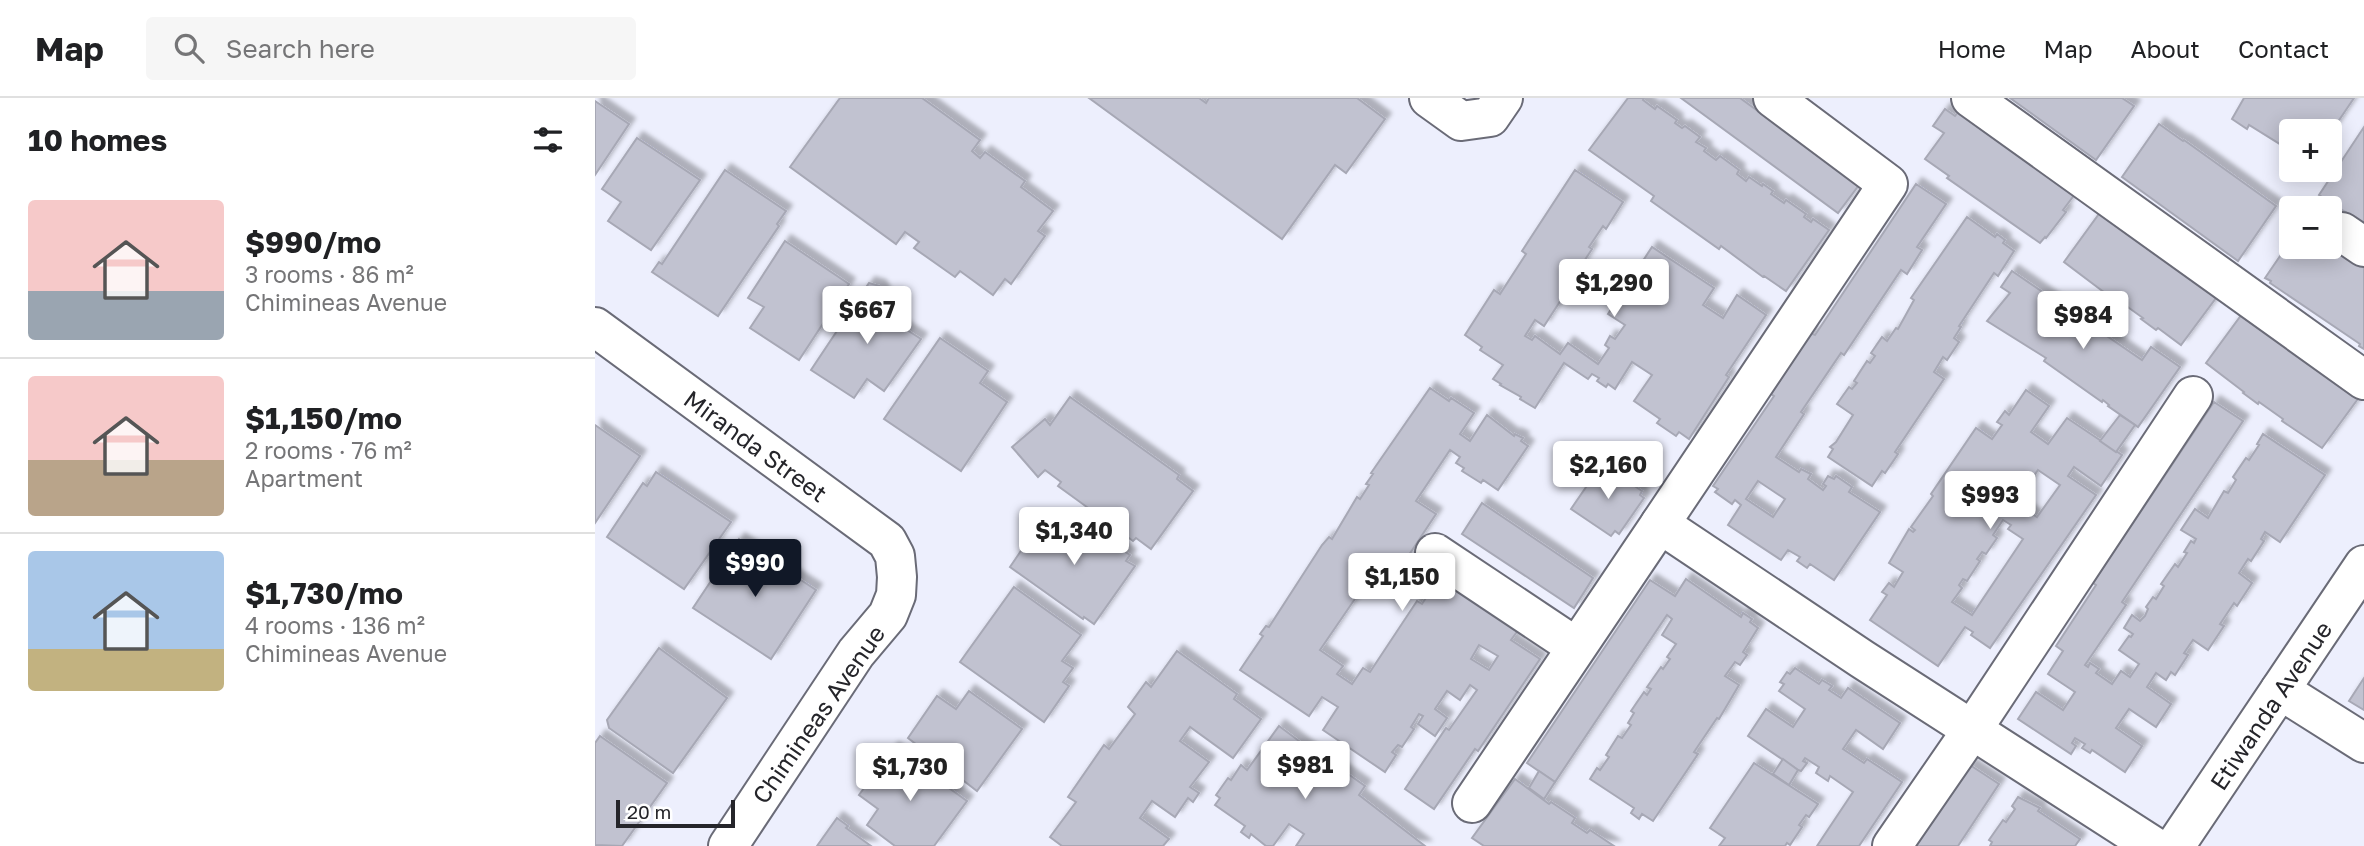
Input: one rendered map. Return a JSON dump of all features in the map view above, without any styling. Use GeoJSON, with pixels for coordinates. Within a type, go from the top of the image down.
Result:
{"type":"FeatureCollection","features":[{"type":"Feature","properties":{"kind":"street"},"geometry":{"type":"LineString","coordinates":[[1429,98],[1461,121],[1490,117],[1503,98]]}},
{"type":"Feature","properties":{"kind":"street"},"geometry":{"type":"LineString","coordinates":[[1472,803],[1888,184],[1773,98]]}},
{"type":"Feature","properties":{"kind":"street"},"geometry":{"type":"LineString","coordinates":[[1971,98],[2364,380]]}},
{"type":"Feature","properties":{"kind":"street","name":"Miranda Street"},"geometry":{"type":"LineString","coordinates":[[595,327],[887,541],[895,556],[897,577]]}},
{"type":"Feature","properties":{"kind":"street"},"geometry":{"type":"LineString","coordinates":[[1892,846],[2193,396]]}},
{"type":"Feature","properties":{"kind":"street"},"geometry":{"type":"LineString","coordinates":[[1660,523],[1972,730],[2153,846]]}},
{"type":"Feature","properties":{"kind":"street"},"geometry":{"type":"LineString","coordinates":[[1435,553],[1576,647]]}},
{"type":"Feature","properties":{"kind":"street","name":"Etiwanda Avenue"},"geometry":{"type":"LineString","coordinates":[[2175,846],[2364,565]]}},
{"type":"Feature","properties":{"kind":"street","name":"Chimineas Avenue"},"geometry":{"type":"LineString","coordinates":[[727,846],[856,653],[888,615],[896,595],[897,577]]}},
{"type":"Feature","properties":{"kind":"street"},"geometry":{"type":"LineString","coordinates":[[2280,690],[2364,743]]}},
{"type":"Feature","properties":{"kind":"building"},"geometry":{"type":"Polygon","coordinates":[[[840,98],[922,98],[980,140],[972,151],[980,158],[985,152],[1025,181],[1021,187],[1053,211],[1038,231],[1045,236],[1011,284],[1005,279],[993,295],[960,271],[955,277],[914,248],[919,242],[905,232],[896,244],[790,167],[840,98]]]}},
{"type":"Feature","properties":{"kind":"building"},"geometry":{"type":"Polygon","coordinates":[[[1089,98],[1199,98],[1206,103],[1209,98],[1357,98],[1385,119],[1346,173],[1335,165],[1282,239],[1089,98]]]}},
{"type":"Feature","properties":{"kind":"building"},"geometry":{"type":"Polygon","coordinates":[[[1628,98],[1644,98],[1643,100],[1655,109],[1657,106],[1677,120],[1675,123],[1682,128],[1685,126],[1700,137],[1696,142],[1706,148],[1704,151],[1716,160],[1720,156],[1739,170],[1737,174],[1746,181],[1749,177],[1762,186],[1763,184],[1773,191],[1771,194],[1784,203],[1786,200],[1806,214],[1804,217],[1811,222],[1813,219],[1829,230],[1786,291],[1721,246],[1719,249],[1651,201],[1654,196],[1589,150],[1628,98]]]}},
{"type":"Feature","properties":{"kind":"building"},"geometry":{"type":"Polygon","coordinates":[[[1681,98],[1740,98],[1859,185],[1838,213],[1681,98]]]}},
{"type":"Feature","properties":{"kind":"building"},"geometry":{"type":"Polygon","coordinates":[[[2010,98],[2122,98],[2134,106],[2096,160],[2010,98]]]}},
{"type":"Feature","properties":{"kind":"building"},"geometry":{"type":"Polygon","coordinates":[[[2244,98],[2354,98],[2340,119],[2279,119],[2279,144],[2249,125],[2247,129],[2232,119],[2244,98]]]}},
{"type":"Feature","properties":{"kind":"building"},"geometry":{"type":"Polygon","coordinates":[[[595,101],[629,124],[595,175],[595,101]]]}},
{"type":"Feature","properties":{"kind":"building"},"geometry":{"type":"Polygon","coordinates":[[[1962,107],[2078,190],[2063,210],[2066,212],[2040,243],[1947,178],[1949,176],[1925,159],[1944,133],[1933,126],[1945,109],[1955,116],[1962,107]]]}},
{"type":"Feature","properties":{"kind":"building"},"geometry":{"type":"Polygon","coordinates":[[[2159,124],[2276,206],[2238,261],[2122,177],[2159,124]]]}},
{"type":"Feature","properties":{"kind":"building"},"geometry":{"type":"Polygon","coordinates":[[[2364,127],[2364,234],[2356,219],[2342,210],[2342,196],[2319,195],[2328,182],[2342,182],[2342,160],[2364,127]]]}},
{"type":"Feature","properties":{"kind":"building"},"geometry":{"type":"Polygon","coordinates":[[[637,138],[700,180],[651,250],[608,221],[621,202],[602,189],[637,138]]]}},
{"type":"Feature","properties":{"kind":"building"},"geometry":{"type":"Polygon","coordinates":[[[725,170],[786,211],[777,224],[779,226],[718,316],[652,272],[659,262],[662,264],[725,170]]]}},
{"type":"Feature","properties":{"kind":"building"},"geometry":{"type":"Polygon","coordinates":[[[1575,170],[1623,202],[1606,229],[1603,226],[1589,247],[1592,249],[1579,269],[1576,267],[1567,280],[1572,283],[1544,326],[1535,320],[1525,336],[1532,340],[1535,336],[1560,354],[1568,343],[1598,364],[1609,348],[1605,345],[1610,336],[1615,339],[1625,325],[1608,314],[1652,247],[1714,288],[1703,305],[1723,318],[1737,295],[1766,315],[1726,375],[1729,377],[1689,439],[1679,432],[1676,436],[1657,423],[1660,419],[1634,401],[1652,375],[1632,362],[1615,389],[1608,384],[1606,387],[1592,374],[1588,379],[1564,363],[1535,408],[1493,379],[1503,365],[1480,350],[1482,347],[1465,335],[1494,290],[1500,294],[1526,254],[1522,251],[1575,170]]]}},
{"type":"Feature","properties":{"kind":"building"},"geometry":{"type":"Polygon","coordinates":[[[1916,184],[1946,204],[1917,247],[1922,250],[1907,274],[1901,270],[1844,355],[1841,353],[1801,412],[1804,414],[1776,457],[1799,472],[1801,469],[1811,474],[1808,479],[1823,490],[1828,476],[1834,479],[1836,476],[1852,487],[1849,492],[1880,512],[1834,580],[1810,564],[1807,568],[1797,561],[1800,557],[1788,550],[1781,560],[1728,525],[1741,505],[1735,500],[1732,504],[1715,492],[1718,489],[1713,486],[1774,396],[1771,394],[1811,333],[1815,335],[1916,184]],[[1758,481],[1746,499],[1773,517],[1785,499],[1758,481]]]}},
{"type":"Feature","properties":{"kind":"building"},"geometry":{"type":"Polygon","coordinates":[[[2104,207],[2219,294],[2181,345],[2158,328],[2156,330],[2064,262],[2104,207]]]}},
{"type":"Feature","properties":{"kind":"building"},"geometry":{"type":"Polygon","coordinates":[[[1967,217],[1995,237],[1997,234],[2005,240],[2003,243],[2014,251],[1998,276],[1994,273],[1959,326],[1961,327],[1954,338],[1959,342],[1947,360],[1943,357],[1934,372],[1944,379],[1895,452],[1898,454],[1872,486],[1828,457],[1833,449],[1830,447],[1853,415],[1837,404],[1849,387],[1852,389],[1857,383],[1854,381],[1867,361],[1870,363],[1875,356],[1871,353],[1882,337],[1887,341],[1896,328],[1898,329],[1914,300],[1911,298],[1967,217]]]}},
{"type":"Feature","properties":{"kind":"building"},"geometry":{"type":"Polygon","coordinates":[[[785,241],[849,284],[799,360],[750,328],[764,307],[748,298],[785,241]]]}},
{"type":"Feature","properties":{"kind":"building"},"geometry":{"type":"Polygon","coordinates":[[[2342,251],[2364,268],[2364,349],[2360,344],[2265,278],[2279,258],[2342,259],[2342,251]]]}},
{"type":"Feature","properties":{"kind":"building"},"geometry":{"type":"Polygon","coordinates":[[[2012,271],[2142,360],[2151,347],[2180,367],[2138,427],[2044,361],[2046,358],[1987,321],[2010,293],[2001,287],[2012,271]]]}},
{"type":"Feature","properties":{"kind":"building"},"geometry":{"type":"Polygon","coordinates":[[[869,283],[880,286],[896,308],[890,319],[921,339],[884,391],[867,379],[854,398],[811,370],[869,283]]]}},
{"type":"Feature","properties":{"kind":"building"},"geometry":{"type":"Polygon","coordinates":[[[2245,310],[2360,396],[2322,448],[2259,402],[2258,404],[2206,363],[2245,310]]]}},
{"type":"Feature","properties":{"kind":"building"},"geometry":{"type":"Polygon","coordinates":[[[940,338],[988,371],[980,383],[1007,402],[961,471],[884,419],[940,338]]]}},
{"type":"Feature","properties":{"kind":"building"},"geometry":{"type":"Polygon","coordinates":[[[1430,388],[1474,413],[1460,434],[1470,441],[1487,415],[1514,436],[1515,434],[1523,438],[1521,441],[1528,446],[1498,490],[1462,471],[1464,468],[1456,463],[1460,457],[1450,450],[1416,501],[1436,514],[1391,582],[1374,571],[1320,650],[1343,666],[1337,674],[1352,684],[1363,668],[1370,672],[1417,601],[1422,604],[1440,576],[1519,629],[1511,640],[1540,659],[1478,751],[1475,749],[1434,809],[1405,789],[1446,728],[1449,730],[1477,690],[1470,685],[1460,700],[1447,691],[1435,709],[1447,718],[1435,736],[1418,724],[1423,716],[1419,714],[1411,727],[1414,729],[1402,747],[1398,745],[1392,752],[1396,755],[1385,772],[1323,730],[1338,707],[1322,697],[1309,716],[1240,670],[1263,636],[1260,634],[1266,626],[1269,627],[1322,545],[1329,537],[1332,539],[1357,497],[1360,499],[1369,485],[1366,484],[1373,474],[1371,473],[1430,388]],[[1479,645],[1471,659],[1489,670],[1498,656],[1479,645]]]}},
{"type":"Feature","properties":{"kind":"building"},"geometry":{"type":"Polygon","coordinates":[[[2026,390],[2049,406],[2031,432],[2048,444],[2067,418],[2122,455],[2101,486],[2074,467],[2068,476],[2096,495],[1990,648],[1971,635],[1973,632],[1965,627],[1938,666],[1870,620],[1887,595],[1882,592],[1889,583],[1894,587],[1903,572],[1889,563],[1909,529],[1913,532],[1915,530],[1911,527],[1933,496],[1931,494],[1976,428],[1992,439],[2002,425],[1997,422],[2005,411],[2009,415],[2026,390]],[[2038,470],[2027,486],[2024,484],[2020,490],[2023,492],[2015,502],[2037,517],[2060,485],[2038,470]],[[2003,520],[1993,535],[1997,538],[1986,554],[1982,552],[1977,559],[1980,561],[1967,581],[1963,579],[1959,585],[1962,588],[1952,602],[1972,615],[2023,539],[2008,529],[2011,525],[2003,520]]]}},
{"type":"Feature","properties":{"kind":"building"},"geometry":{"type":"Polygon","coordinates":[[[1070,397],[1179,475],[1177,479],[1193,491],[1151,549],[1136,538],[1133,541],[1058,486],[1061,482],[1045,470],[1038,477],[1012,447],[1045,419],[1050,425],[1070,397]]]}},
{"type":"Feature","properties":{"kind":"building"},"geometry":{"type":"Polygon","coordinates":[[[2214,402],[2243,421],[2122,602],[2126,605],[2085,665],[2088,667],[2090,663],[2099,669],[2096,673],[2112,684],[2121,671],[2130,677],[2139,664],[2119,650],[2133,634],[2124,628],[2132,615],[2140,621],[2145,616],[2148,609],[2146,607],[2153,597],[2156,599],[2164,586],[2161,584],[2175,564],[2178,567],[2191,541],[2194,543],[2196,539],[2181,530],[2195,509],[2208,518],[2224,491],[2228,493],[2236,480],[2233,477],[2246,458],[2249,460],[2263,434],[2325,475],[2280,542],[2265,532],[2261,539],[2264,541],[2239,573],[2252,583],[2237,606],[2234,603],[2220,624],[2224,626],[2208,650],[2193,640],[2184,653],[2188,655],[2175,675],[2171,672],[2166,680],[2156,673],[2147,687],[2171,704],[2156,727],[2129,709],[2116,728],[2142,746],[2125,772],[2092,750],[2090,753],[2082,748],[2085,744],[2075,738],[2072,743],[2076,746],[2071,754],[2018,719],[2036,692],[2063,710],[2075,692],[2048,674],[2063,651],[2056,646],[2096,585],[2093,583],[2214,402]]]}},
{"type":"Feature","properties":{"kind":"building"},"geometry":{"type":"Polygon","coordinates":[[[2120,415],[2135,425],[2116,452],[2100,441],[2120,415]]]}},
{"type":"Feature","properties":{"kind":"building"},"geometry":{"type":"Polygon","coordinates":[[[595,425],[640,456],[595,523],[595,425]]]}},
{"type":"Feature","properties":{"kind":"building"},"geometry":{"type":"Polygon","coordinates":[[[1602,464],[1642,491],[1640,495],[1644,498],[1619,534],[1615,531],[1611,536],[1571,509],[1602,464]]]}},
{"type":"Feature","properties":{"kind":"building"},"geometry":{"type":"Polygon","coordinates":[[[656,472],[731,522],[684,589],[607,537],[643,483],[647,486],[656,472]]]}},
{"type":"Feature","properties":{"kind":"building"},"geometry":{"type":"Polygon","coordinates":[[[1482,503],[1593,578],[1574,608],[1462,534],[1482,503]]]}},
{"type":"Feature","properties":{"kind":"building"},"geometry":{"type":"Polygon","coordinates":[[[1075,518],[1130,555],[1126,561],[1135,566],[1094,624],[1010,567],[1042,520],[1063,535],[1075,518]]]}},
{"type":"Feature","properties":{"kind":"building"},"geometry":{"type":"Polygon","coordinates":[[[739,539],[816,590],[771,659],[693,608],[739,539]]]}},
{"type":"Feature","properties":{"kind":"building"},"geometry":{"type":"Polygon","coordinates":[[[1686,579],[1741,617],[1743,613],[1752,619],[1750,622],[1758,628],[1743,652],[1747,655],[1740,665],[1735,662],[1725,676],[1739,685],[1719,719],[1717,718],[1694,752],[1698,754],[1653,821],[1642,814],[1639,819],[1631,813],[1634,808],[1590,779],[1609,757],[1606,755],[1618,736],[1622,738],[1631,725],[1628,723],[1634,713],[1631,711],[1644,692],[1647,695],[1651,689],[1647,687],[1670,659],[1667,657],[1676,644],[1662,635],[1672,619],[1667,615],[1555,782],[1527,763],[1650,580],[1675,596],[1686,579]]]}},
{"type":"Feature","properties":{"kind":"building"},"geometry":{"type":"Polygon","coordinates":[[[1014,587],[1081,635],[1062,661],[1073,668],[1063,682],[1069,686],[1044,722],[960,662],[1014,587]]]}},
{"type":"Feature","properties":{"kind":"building"},"geometry":{"type":"Polygon","coordinates":[[[659,648],[727,698],[673,773],[609,728],[607,720],[659,648]]]}},
{"type":"Feature","properties":{"kind":"building"},"geometry":{"type":"Polygon","coordinates":[[[1177,651],[1237,694],[1234,699],[1261,719],[1233,758],[1190,727],[1180,741],[1209,762],[1190,787],[1199,793],[1193,802],[1188,798],[1175,817],[1152,801],[1140,818],[1169,839],[1163,846],[1062,846],[1050,837],[1076,802],[1068,797],[1104,745],[1109,749],[1135,714],[1128,707],[1146,682],[1151,687],[1177,651]]]}},
{"type":"Feature","properties":{"kind":"building"},"geometry":{"type":"Polygon","coordinates":[[[1795,668],[1819,684],[1822,680],[1832,686],[1829,690],[1841,698],[1848,688],[1900,723],[1883,749],[1856,730],[1843,749],[1864,763],[1867,759],[1902,782],[1859,846],[1817,846],[1853,792],[1830,776],[1828,781],[1816,773],[1819,767],[1805,758],[1803,761],[1807,763],[1801,771],[1798,770],[1748,736],[1766,709],[1793,727],[1805,709],[1779,691],[1784,684],[1780,682],[1787,672],[1790,674],[1795,668]]]}},
{"type":"Feature","properties":{"kind":"building"},"geometry":{"type":"Polygon","coordinates":[[[2364,678],[2364,710],[2349,701],[2364,678]]]}},
{"type":"Feature","properties":{"kind":"building"},"geometry":{"type":"Polygon","coordinates":[[[969,691],[1022,729],[977,791],[908,738],[937,696],[956,709],[969,691]]]}},
{"type":"Feature","properties":{"kind":"building"},"geometry":{"type":"Polygon","coordinates":[[[1279,726],[1335,768],[1337,766],[1365,786],[1359,795],[1425,846],[1296,846],[1304,834],[1289,824],[1273,846],[1266,846],[1251,834],[1249,838],[1241,832],[1245,826],[1215,805],[1220,798],[1216,795],[1241,765],[1247,770],[1279,726]]]}},
{"type":"Feature","properties":{"kind":"building"},"geometry":{"type":"Polygon","coordinates":[[[600,736],[667,783],[622,846],[595,845],[595,743],[600,736]]]}},
{"type":"Feature","properties":{"kind":"building"},"geometry":{"type":"Polygon","coordinates":[[[893,748],[967,801],[934,846],[895,846],[867,825],[878,809],[859,795],[893,748]]]}},
{"type":"Feature","properties":{"kind":"building"},"geometry":{"type":"Polygon","coordinates":[[[1783,759],[1798,770],[1789,785],[1773,774],[1783,759]]]}},
{"type":"Feature","properties":{"kind":"building"},"geometry":{"type":"Polygon","coordinates":[[[1754,763],[1818,804],[1799,825],[1802,827],[1790,845],[1719,846],[1725,838],[1710,828],[1754,763]]]}},
{"type":"Feature","properties":{"kind":"building"},"geometry":{"type":"Polygon","coordinates":[[[1970,765],[1999,784],[1958,846],[1916,846],[1970,765]]]}},
{"type":"Feature","properties":{"kind":"building"},"geometry":{"type":"Polygon","coordinates":[[[1539,771],[1555,782],[1544,799],[1529,788],[1539,771]]]}},
{"type":"Feature","properties":{"kind":"building"},"geometry":{"type":"Polygon","coordinates":[[[1515,779],[1549,804],[1551,802],[1575,818],[1572,823],[1587,833],[1590,830],[1614,846],[1484,846],[1472,838],[1515,779]]]}},
{"type":"Feature","properties":{"kind":"building"},"geometry":{"type":"Polygon","coordinates":[[[2018,797],[2040,808],[2038,811],[2080,839],[2075,846],[1990,846],[1992,842],[1989,840],[2003,820],[2006,822],[2015,809],[2012,806],[2018,797]]]}},
{"type":"Feature","properties":{"kind":"building"},"geometry":{"type":"Polygon","coordinates":[[[837,818],[848,826],[846,828],[871,846],[817,846],[837,818]]]}}]}
